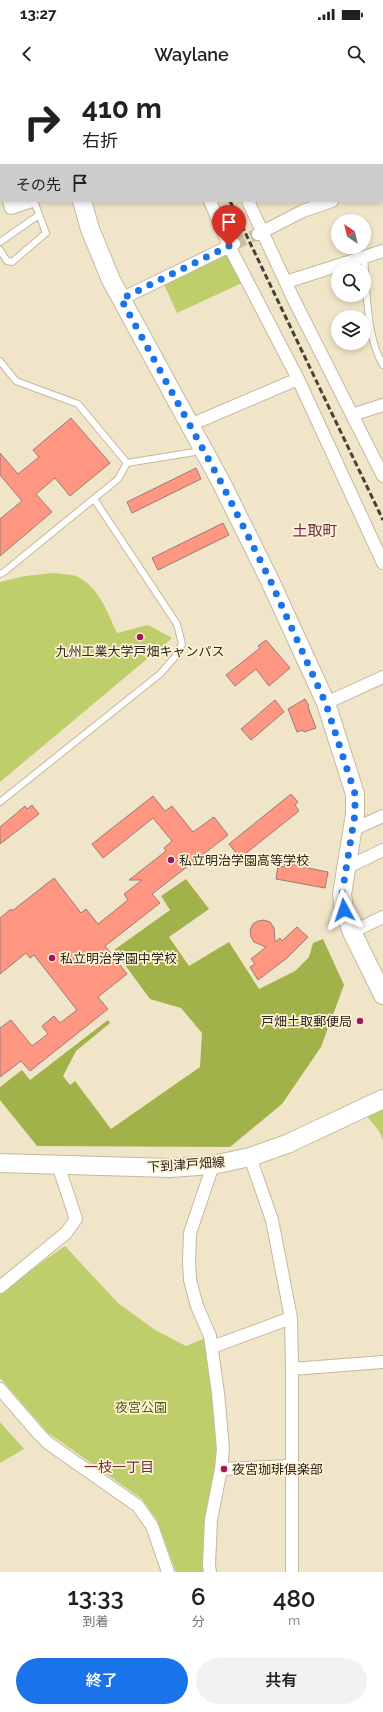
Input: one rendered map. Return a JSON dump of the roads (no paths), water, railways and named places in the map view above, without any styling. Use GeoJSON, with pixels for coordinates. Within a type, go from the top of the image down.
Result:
{"type":"FeatureCollection","features":[{"type":"Feature","properties":{"kind":"street"},"geometry":{"type":"LineString","coordinates":[[10,202],[11,208],[30,202]]}},
{"type":"Feature","properties":{"kind":"street"},"geometry":{"type":"LineString","coordinates":[[82,202],[90,229],[111,280],[222,484],[270,580],[326,704],[355,794],[355,814],[342,894],[344,910],[352,932],[383,995]]}},
{"type":"Feature","properties":{"kind":"street"},"geometry":{"type":"LineString","coordinates":[[210,202],[298,379],[383,563]]}},
{"type":"Feature","properties":{"kind":"street"},"geometry":{"type":"LineString","coordinates":[[248,202],[260,233],[382,472]]}},
{"type":"Feature","properties":{"kind":"street"},"geometry":{"type":"LineString","coordinates":[[260,233],[303,211],[329,202]]}},
{"type":"Feature","properties":{"kind":"street"},"geometry":{"type":"LineString","coordinates":[[121,299],[232,245]]}},
{"type":"Feature","properties":{"kind":"street"},"geometry":{"type":"LineString","coordinates":[[286,282],[383,252]]}},
{"type":"Feature","properties":{"kind":"street"},"geometry":{"type":"LineString","coordinates":[[190,425],[298,379]]}},
{"type":"Feature","properties":{"kind":"street"},"geometry":{"type":"LineString","coordinates":[[352,415],[383,405]]}},
{"type":"Feature","properties":{"kind":"street"},"geometry":{"type":"LineString","coordinates":[[326,704],[383,677]]}},
{"type":"Feature","properties":{"kind":"street"},"geometry":{"type":"LineString","coordinates":[[352,830],[383,816]]}},
{"type":"Feature","properties":{"kind":"street"},"geometry":{"type":"LineString","coordinates":[[346,868],[383,850]]}},
{"type":"Feature","properties":{"kind":"street"},"geometry":{"type":"LineString","coordinates":[[352,932],[383,918]]}},
{"type":"Feature","properties":{"kind":"street","name":"下到津戸畑線"},"geometry":{"type":"LineString","coordinates":[[0,1163],[170,1168],[213,1165],[250,1158],[287,1144],[383,1099]]}},
{"type":"Feature","properties":{"kind":"street"},"geometry":{"type":"LineString","coordinates":[[250,1158],[272,1220],[291,1318],[292,1572]]}},
{"type":"Feature","properties":{"kind":"street"},"geometry":{"type":"LineString","coordinates":[[0,1286],[66,1233],[76,1219],[58,1165]]}},
{"type":"Feature","properties":{"kind":"street"},"geometry":{"type":"LineString","coordinates":[[210,1572],[211,1520],[221,1469],[223,1449],[218,1393],[210,1336],[197,1306],[190,1280],[189,1262],[190,1233],[213,1165]]}},
{"type":"Feature","properties":{"kind":"street"},"geometry":{"type":"LineString","coordinates":[[212,1347],[291,1318]]}},
{"type":"Feature","properties":{"kind":"street"},"geometry":{"type":"LineString","coordinates":[[292,1369],[383,1362]]}},
{"type":"Feature","properties":{"kind":"street"},"geometry":{"type":"LineString","coordinates":[[0,1389],[38,1433],[48,1442],[138,1506],[152,1526],[168,1572]]}},
{"type":"Feature","properties":{"kind":"street"},"geometry":{"type":"LineString","coordinates":[[221,1469],[292,1466]]}},
{"type":"Feature","properties":{"kind":"lane"},"geometry":{"type":"LineString","coordinates":[[0,250],[7,261],[12,262],[46,234],[33,202]]}},
{"type":"Feature","properties":{"kind":"lane"},"geometry":{"type":"LineString","coordinates":[[0,242],[39,215]]}},
{"type":"Feature","properties":{"kind":"lane"},"geometry":{"type":"LineString","coordinates":[[364,258],[370,325],[377,355],[383,365]]}},
{"type":"Feature","properties":{"kind":"lane"},"geometry":{"type":"LineString","coordinates":[[0,361],[16,381],[78,404],[127,463]]}},
{"type":"Feature","properties":{"kind":"lane"},"geometry":{"type":"LineString","coordinates":[[127,463],[203,450]]}},
{"type":"Feature","properties":{"kind":"lane"},"geometry":{"type":"LineString","coordinates":[[0,574],[118,479],[127,463]]}},
{"type":"Feature","properties":{"kind":"lane"},"geometry":{"type":"LineString","coordinates":[[0,802],[160,674],[175,657],[182,644],[177,624],[94,499]]}},
{"type":"Feature","properties":{"kind":"tunnel"},"geometry":{"type":"LineString","coordinates":[[234,244],[258,234]]}},
{"type":"Feature","properties":{"kind":"railway"},"geometry":{"type":"LineString","coordinates":[[230,202],[383,520]]}},
{"type":"Feature","properties":{"kind":"place","name":"九州工業大学戸畑キャンパス"},"geometry":{"type":"Point","coordinates":[140,637]}},
{"type":"Feature","properties":{"kind":"place","name":"私立明治学園高等学校"},"geometry":{"type":"Point","coordinates":[171,860]}},
{"type":"Feature","properties":{"kind":"place","name":"私立明治学園中学校"},"geometry":{"type":"Point","coordinates":[52,958]}},
{"type":"Feature","properties":{"kind":"place","name":"戸畑土取郵便局"},"geometry":{"type":"Point","coordinates":[360,1021]}},
{"type":"Feature","properties":{"kind":"place","name":"夜宮珈琲倶楽部"},"geometry":{"type":"Point","coordinates":[224,1469]}},
{"type":"Feature","properties":{"kind":"district","name":"土取町"},"geometry":{"type":"Point","coordinates":[315,531]}},
{"type":"Feature","properties":{"kind":"district","name":"一枝一丁目"},"geometry":{"type":"Point","coordinates":[119,1467]}},
{"type":"Feature","properties":{"kind":"park label","name":"夜宮公園"},"geometry":{"type":"Point","coordinates":[141,1407]}}]}
